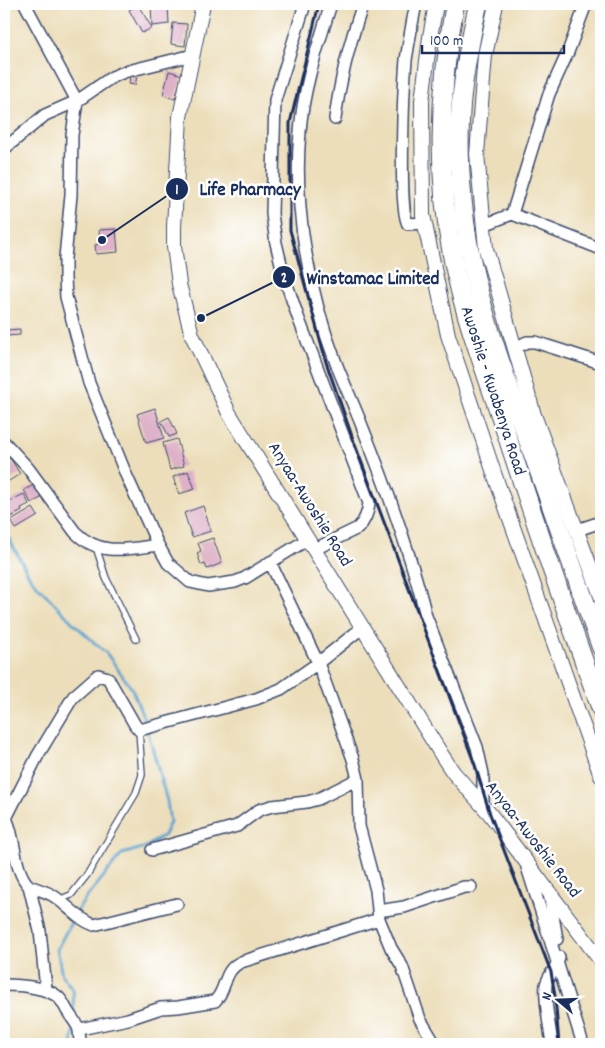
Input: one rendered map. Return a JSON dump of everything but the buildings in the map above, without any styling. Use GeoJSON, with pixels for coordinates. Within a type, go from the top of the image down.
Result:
{"type":"FeatureCollection","features":[{"type":"Feature","properties":{"kind":"main road","name":"Awoshie - Kwabenya Road"},"geometry":{"type":"LineString","coordinates":[[455,4],[448,41],[441,103],[444,194],[447,226],[456,273],[467,318],[540,538],[601,708]]}},
{"type":"Feature","properties":{"kind":"main road","name":"Awoshie - Kwabenya Road"},"geometry":{"type":"LineString","coordinates":[[478,4],[468,52],[461,105],[461,168],[465,223],[473,270],[484,312],[569,532],[601,647]]}},
{"type":"Feature","properties":{"kind":"main road"},"geometry":{"type":"LineString","coordinates":[[540,538],[542,532],[551,528],[569,532]]}},
{"type":"Feature","properties":{"kind":"street"},"geometry":{"type":"LineString","coordinates":[[25,4],[77,101],[72,135],[71,195],[65,258],[66,297],[89,383],[116,452],[168,563],[190,582],[208,586],[235,582],[270,562],[311,544],[358,528],[363,523],[369,504],[298,317],[284,276],[274,230],[272,214],[275,100],[305,4]]}},
{"type":"Feature","properties":{"kind":"street","name":"Anyaa-Awoshie Road"},"geometry":{"type":"LineString","coordinates":[[203,4],[178,132],[174,227],[175,259],[186,316],[192,335],[222,401],[443,757],[453,772],[483,806],[601,961]]}},
{"type":"Feature","properties":{"kind":"street"},"geometry":{"type":"LineString","coordinates":[[331,4],[304,97],[300,133],[298,182],[306,256],[335,363],[389,494],[426,616],[476,747],[483,774],[483,806]]}},
{"type":"Feature","properties":{"kind":"street"},"geometry":{"type":"LineString","coordinates":[[335,119],[338,91],[345,62],[363,4]]}},
{"type":"Feature","properties":{"kind":"street"},"geometry":{"type":"LineString","coordinates":[[416,4],[406,61],[403,197],[405,220],[408,224],[425,223]]}},
{"type":"Feature","properties":{"kind":"street"},"geometry":{"type":"LineString","coordinates":[[436,4],[422,101],[423,215],[448,335],[495,476],[601,776]]}},
{"type":"Feature","properties":{"kind":"street"},"geometry":{"type":"LineString","coordinates":[[496,4],[485,55],[477,154],[486,249],[569,532],[601,596]]}},
{"type":"Feature","properties":{"kind":"street"},"geometry":{"type":"LineString","coordinates":[[512,214],[549,94],[568,52],[586,4]]}},
{"type":"Feature","properties":{"kind":"street"},"geometry":{"type":"LineString","coordinates":[[4,149],[44,115],[77,101],[112,77],[124,72],[194,55]]}},
{"type":"Feature","properties":{"kind":"street"},"geometry":{"type":"LineString","coordinates":[[484,225],[512,214],[601,249]]}},
{"type":"Feature","properties":{"kind":"street"},"geometry":{"type":"LineString","coordinates":[[515,348],[527,342],[535,342],[601,363]]}},
{"type":"Feature","properties":{"kind":"street"},"geometry":{"type":"LineString","coordinates":[[4,442],[28,468],[82,539],[96,547],[115,550],[158,545]]}},
{"type":"Feature","properties":{"kind":"street"},"geometry":{"type":"LineString","coordinates":[[569,532],[601,522]]}},
{"type":"Feature","properties":{"kind":"street"},"geometry":{"type":"LineString","coordinates":[[270,562],[318,663],[353,760],[358,779],[359,826],[376,890],[379,915],[387,941],[402,966],[420,1019],[436,1044]]}},
{"type":"Feature","properties":{"kind":"street"},"geometry":{"type":"LineString","coordinates":[[177,904],[94,925],[84,921],[52,895],[30,886],[25,881],[9,852],[5,816],[38,754],[74,697],[98,674],[108,678],[145,729],[264,696],[281,689],[318,663],[363,627]]}},
{"type":"Feature","properties":{"kind":"street"},"geometry":{"type":"LineString","coordinates":[[152,850],[237,826],[260,810],[272,806],[318,799],[358,779]]}},
{"type":"Feature","properties":{"kind":"street"},"geometry":{"type":"LineString","coordinates":[[526,864],[583,1044]]}},
{"type":"Feature","properties":{"kind":"street"},"geometry":{"type":"LineString","coordinates":[[30,886],[40,931],[46,990]]}},
{"type":"Feature","properties":{"kind":"street"},"geometry":{"type":"LineString","coordinates":[[76,1023],[128,1019],[161,1008],[178,1007],[215,1000],[220,994],[234,965],[464,887],[471,888]]}},
{"type":"Feature","properties":{"kind":"street"},"geometry":{"type":"LineString","coordinates":[[549,893],[559,948],[558,963],[551,972],[546,986],[552,1044]]}},
{"type":"Feature","properties":{"kind":"street"},"geometry":{"type":"LineString","coordinates":[[4,985],[46,990],[60,999],[76,1023],[80,1044]]}},
{"type":"Feature","properties":{"kind":"lane"},"geometry":{"type":"LineString","coordinates":[[96,547],[106,578],[136,639]]}},
{"type":"Feature","properties":{"kind":"lane"},"geometry":{"type":"LineString","coordinates":[[59,900],[71,895],[87,875],[136,793],[142,775],[145,729]]}},
{"type":"Feature","properties":{"kind":"waterway"},"geometry":{"type":"LineString","coordinates":[[4,530],[31,579],[72,622],[107,654],[132,689],[145,721],[167,801],[170,822],[164,835],[146,847],[122,854],[77,911]]}},
{"type":"Feature","properties":{"kind":"waterway"},"geometry":{"type":"LineString","coordinates":[[74,917],[57,949],[62,975],[73,990],[74,1014]]}},
{"type":"Feature","properties":{"kind":"waterway"},"geometry":{"type":"LineString","coordinates":[[72,1044],[74,1030]]}},
{"type":"Feature","properties":{"kind":"railway"},"geometry":{"type":"LineString","coordinates":[[319,4],[290,123],[290,230],[326,362],[354,442],[475,765],[490,814],[551,972],[559,1044]]}},
{"type":"Feature","properties":{"kind":"place","name":"Life Pharmacy"},"geometry":{"type":"Point","coordinates":[102,240]}},
{"type":"Feature","properties":{"kind":"place","name":"Winstamac Limited"},"geometry":{"type":"Point","coordinates":[201,318]}}]}
